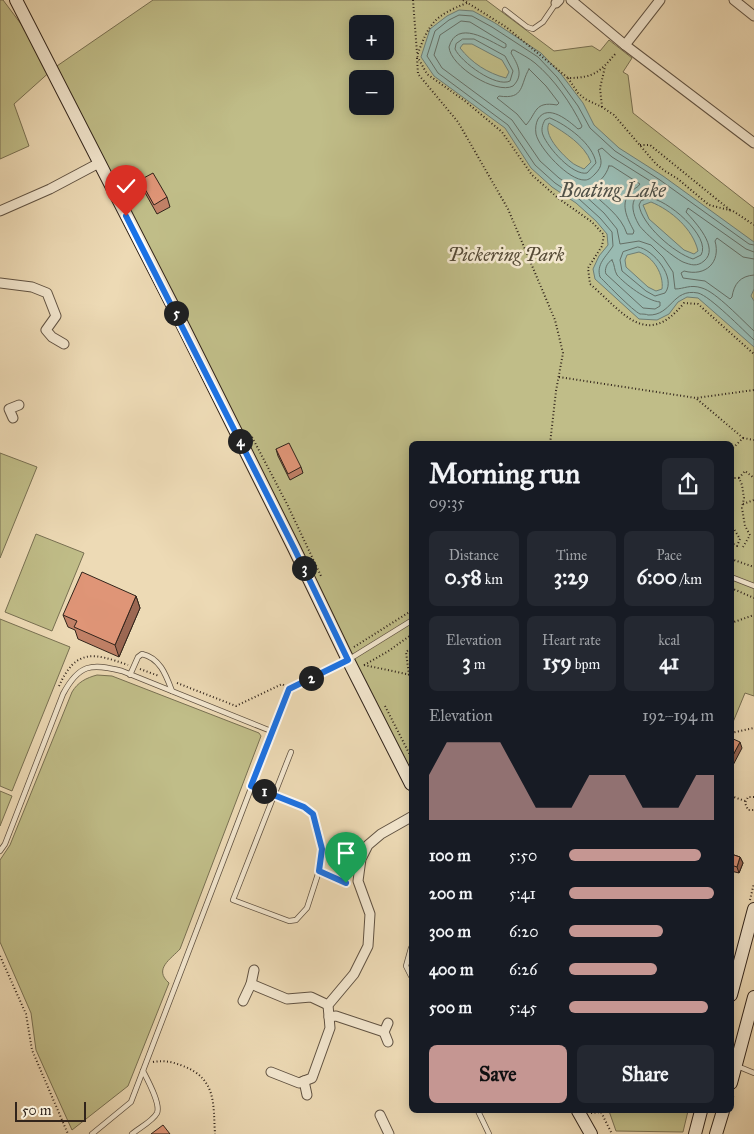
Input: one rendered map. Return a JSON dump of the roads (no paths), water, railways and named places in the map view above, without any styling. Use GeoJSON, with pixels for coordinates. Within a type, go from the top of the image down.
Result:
{"type":"FeatureCollection","features":[{"type":"Feature","properties":{"kind":"street"},"geometry":{"type":"LineString","coordinates":[[16,0],[290,540],[409,780]]}},
{"type":"Feature","properties":{"kind":"street"},"geometry":{"type":"LineString","coordinates":[[572,0],[625,45],[754,143]]}},
{"type":"Feature","properties":{"kind":"street"},"geometry":{"type":"LineString","coordinates":[[625,45],[660,0]]}},
{"type":"Feature","properties":{"kind":"street"},"geometry":{"type":"LineString","coordinates":[[734,0],[754,16]]}},
{"type":"Feature","properties":{"kind":"street"},"geometry":{"type":"LineString","coordinates":[[0,211],[50,189],[99,163]]}},
{"type":"Feature","properties":{"kind":"street"},"geometry":{"type":"LineString","coordinates":[[0,282],[32,287],[47,293],[56,316],[46,330],[52,337],[64,344]]}},
{"type":"Feature","properties":{"kind":"street"},"geometry":{"type":"LineString","coordinates":[[0,406],[11,413],[19,406]]}},
{"type":"Feature","properties":{"kind":"street"},"geometry":{"type":"LineString","coordinates":[[271,1072],[299,1083],[312,1078],[330,1028],[328,1006],[354,974],[368,946],[370,914],[358,881],[361,859],[368,844],[381,834],[409,818]]}},
{"type":"Feature","properties":{"kind":"street"},"geometry":{"type":"LineString","coordinates":[[734,972],[736,957],[752,927],[754,909]]}},
{"type":"Feature","properties":{"kind":"street"},"geometry":{"type":"LineString","coordinates":[[243,1001],[251,984],[254,970]]}},
{"type":"Feature","properties":{"kind":"street"},"geometry":{"type":"LineString","coordinates":[[251,984],[287,999],[311,997],[328,1006]]}},
{"type":"Feature","properties":{"kind":"street"},"geometry":{"type":"LineString","coordinates":[[734,1065],[754,997]]}},
{"type":"Feature","properties":{"kind":"street"},"geometry":{"type":"LineString","coordinates":[[329,1017],[336,1016],[384,1032]]}},
{"type":"Feature","properties":{"kind":"street"},"geometry":{"type":"LineString","coordinates":[[388,1023],[384,1032],[388,1042]]}},
{"type":"Feature","properties":{"kind":"street"},"geometry":{"type":"LineString","coordinates":[[304,1081],[307,1095]]}},
{"type":"Feature","properties":{"kind":"street"},"geometry":{"type":"LineString","coordinates":[[582,1113],[591,1134]]}},
{"type":"Feature","properties":{"kind":"street"},"geometry":{"type":"LineString","coordinates":[[695,1134],[700,1113]]}},
{"type":"Feature","properties":{"kind":"street"},"geometry":{"type":"LineString","coordinates":[[716,1134],[722,1113]]}},
{"type":"Feature","properties":{"kind":"street"},"geometry":{"type":"LineString","coordinates":[[380,1115],[389,1134]]}},
{"type":"Feature","properties":{"kind":"lane"},"geometry":{"type":"LineString","coordinates":[[505,10],[527,27],[533,29],[543,22],[558,2]]}},
{"type":"Feature","properties":{"kind":"lane"},"geometry":{"type":"LineString","coordinates":[[734,578],[754,586]]}},
{"type":"Feature","properties":{"kind":"lane"},"geometry":{"type":"LineString","coordinates":[[92,1134],[131,1102],[289,689],[348,660],[409,622]]}},
{"type":"Feature","properties":{"kind":"lane"},"geometry":{"type":"LineString","coordinates":[[130,675],[138,657],[142,654],[150,656],[156,660],[172,691]]}},
{"type":"Feature","properties":{"kind":"lane"},"geometry":{"type":"LineString","coordinates":[[0,851],[5,844],[64,694],[72,678],[84,669],[100,666],[130,675],[272,731]]}},
{"type":"Feature","properties":{"kind":"lane"},"geometry":{"type":"LineString","coordinates":[[251,786],[275,795],[304,807],[313,814],[322,849],[319,871],[307,908],[296,920],[289,921],[233,900],[275,795],[291,752]]}},
{"type":"Feature","properties":{"kind":"lane"},"geometry":{"type":"LineString","coordinates":[[319,871],[346,883]]}},
{"type":"Feature","properties":{"kind":"lane"},"geometry":{"type":"LineString","coordinates":[[409,955],[406,966],[409,972]]}},
{"type":"Feature","properties":{"kind":"lane"},"geometry":{"type":"LineString","coordinates":[[734,1065],[754,1073]]}},
{"type":"Feature","properties":{"kind":"lane"},"geometry":{"type":"LineString","coordinates":[[132,1134],[157,1114],[158,1109],[156,1099],[143,1070]]}},
{"type":"Feature","properties":{"kind":"lane"},"geometry":{"type":"LineString","coordinates":[[479,1113],[490,1134]]}},
{"type":"Feature","properties":{"kind":"water","name":"Boating Lake"},"geometry":{"type":"Polygon","coordinates":[[[459,10],[473,11],[541,53],[561,74],[583,103],[594,125],[619,148],[663,176],[754,242],[754,289],[751,296],[754,301],[754,347],[698,298],[687,297],[678,302],[669,314],[657,320],[639,319],[595,279],[593,269],[599,256],[608,245],[607,234],[576,203],[552,187],[531,168],[505,128],[434,76],[421,57],[430,29],[447,16],[459,10]],[[463,44],[460,48],[480,67],[506,78],[509,72],[502,60],[472,44],[463,44]],[[549,123],[548,133],[554,144],[575,165],[584,169],[591,162],[584,150],[573,140],[549,123]],[[651,202],[643,205],[649,219],[684,250],[694,254],[698,251],[691,235],[673,215],[651,202]],[[639,252],[627,255],[625,260],[626,267],[648,287],[656,291],[662,289],[660,272],[649,258],[639,252]]]}},
{"type":"Feature","properties":{"kind":"park label","name":"Pickering Park"},"geometry":{"type":"Point","coordinates":[506,254]}}]}
